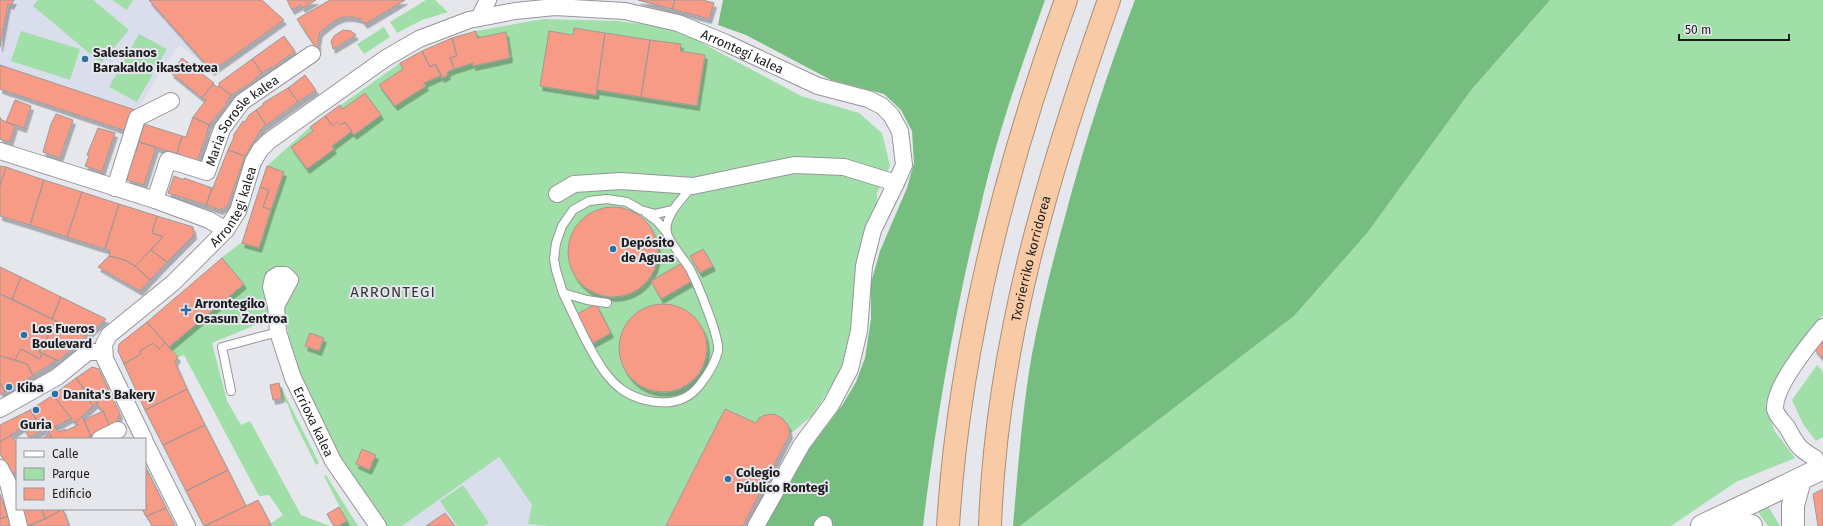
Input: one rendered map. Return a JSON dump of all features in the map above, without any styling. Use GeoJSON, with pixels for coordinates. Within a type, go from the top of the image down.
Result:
{"type":"FeatureCollection","features":[{"type":"Feature","properties":{"kind":"highway"},"geometry":{"type":"LineString","coordinates":[[948,526],[960,402],[968,351],[992,243],[1028,112],[1066,0]]}},
{"type":"Feature","properties":{"kind":"highway","name":"Txorierriko korridorea"},"geometry":{"type":"LineString","coordinates":[[990,526],[999,410],[1020,298],[1030,254],[1066,125],[1109,0]]}},
{"type":"Feature","properties":{"kind":"main road"},"geometry":{"type":"LineString","coordinates":[[1759,496],[1800,480],[1820,460]]}},
{"type":"Feature","properties":{"kind":"main road"},"geometry":{"type":"LineString","coordinates":[[1705,524],[1759,496],[1820,460]]}},
{"type":"Feature","properties":{"kind":"main road"},"geometry":{"type":"LineString","coordinates":[[1793,526],[1793,505],[1800,480]]}},
{"type":"Feature","properties":{"kind":"main road"},"geometry":{"type":"LineString","coordinates":[[1759,496],[1755,517],[1762,526]]}},
{"type":"Feature","properties":{"kind":"main road"},"geometry":{"type":"LineString","coordinates":[[1759,496],[1787,526]]}},
{"type":"Feature","properties":{"kind":"main road"},"geometry":{"type":"LineString","coordinates":[[1705,524],[1727,520],[1751,526]]}},
{"type":"Feature","properties":{"kind":"street"},"geometry":{"type":"LineString","coordinates":[[479,18],[488,0]]}},
{"type":"Feature","properties":{"kind":"street","name":"Arrontegi kalea"},"geometry":{"type":"LineString","coordinates":[[104,352],[104,344],[109,335],[173,283],[226,230],[238,211],[253,162],[260,150],[269,141],[386,58],[419,39],[511,5],[624,11],[678,23],[726,43],[818,86],[868,98],[882,106],[891,115],[900,131],[904,165],[873,230],[861,293],[859,332],[850,369],[831,405],[802,444],[756,526]]}},
{"type":"Feature","properties":{"kind":"street","name":"Maria Sorosle kalea"},"geometry":{"type":"LineString","coordinates":[[155,200],[168,160],[206,172],[222,129],[242,102],[312,54]]}},
{"type":"Feature","properties":{"kind":"street"},"geometry":{"type":"LineString","coordinates":[[115,188],[138,118],[171,101]]}},
{"type":"Feature","properties":{"kind":"street"},"geometry":{"type":"LineString","coordinates":[[0,151],[155,200],[208,220],[226,230]]}},
{"type":"Feature","properties":{"kind":"street"},"geometry":{"type":"LineString","coordinates":[[557,194],[574,184],[621,180],[692,186],[794,165],[844,167],[896,183]]}},
{"type":"Feature","properties":{"kind":"street","name":"Errioxa kalea"},"geometry":{"type":"LineString","coordinates":[[276,306],[278,332],[293,378],[333,461],[378,526]]}},
{"type":"Feature","properties":{"kind":"street"},"geometry":{"type":"LineString","coordinates":[[1820,460],[1806,453],[1795,443],[1775,410],[1778,393],[1805,348],[1823,327]]}},
{"type":"Feature","properties":{"kind":"street"},"geometry":{"type":"LineString","coordinates":[[0,409],[57,377],[88,352],[104,352],[105,358],[144,438]]}},
{"type":"Feature","properties":{"kind":"street"},"geometry":{"type":"LineString","coordinates":[[102,438],[118,430]]}},
{"type":"Feature","properties":{"kind":"street"},"geometry":{"type":"LineString","coordinates":[[146,444],[187,526]]}},
{"type":"Feature","properties":{"kind":"street"},"geometry":{"type":"LineString","coordinates":[[0,468],[12,481],[16,507]]}},
{"type":"Feature","properties":{"kind":"street"},"geometry":{"type":"LineString","coordinates":[[17,510],[19,526]]}},
{"type":"Feature","properties":{"kind":"lane"},"geometry":{"type":"LineString","coordinates":[[667,233],[668,223],[673,210],[692,186]]}},
{"type":"Feature","properties":{"kind":"lane"},"geometry":{"type":"LineString","coordinates":[[607,199],[627,202],[657,221],[667,233],[689,268],[710,315],[718,350],[708,375],[695,391],[678,401],[658,404],[634,397],[616,387],[603,369],[584,336],[563,293],[554,259],[556,243],[562,226],[573,210],[589,202],[607,199]]}},
{"type":"Feature","properties":{"kind":"lane"},"geometry":{"type":"LineString","coordinates":[[641,210],[655,214],[673,210]]}},
{"type":"Feature","properties":{"kind":"lane"},"geometry":{"type":"LineString","coordinates":[[563,293],[587,300],[607,303]]}},
{"type":"Feature","properties":{"kind":"lane"},"geometry":{"type":"LineString","coordinates":[[231,391],[222,347],[278,332]]}},
{"type":"Feature","properties":{"kind":"shaded area","name":"Salesianos Barakaldo ikastetxea"},"geometry":{"type":"Polygon","coordinates":[[[0,0],[262,0],[284,20],[212,71],[180,45],[163,67],[126,131],[0,89],[0,0]]]}},
{"type":"Feature","properties":{"kind":"shaded area"},"geometry":{"type":"Polygon","coordinates":[[[499,457],[532,505],[528,524],[548,526],[402,526],[499,457]]]}},
{"type":"Feature","properties":{"kind":"green space"},"geometry":{"type":"Polygon","coordinates":[[[38,0],[93,0],[129,30],[101,63],[33,6],[38,0]]]}},
{"type":"Feature","properties":{"kind":"green space"},"geometry":{"type":"Polygon","coordinates":[[[112,0],[133,0],[127,10],[112,0]]]}},
{"type":"Feature","properties":{"kind":"green space"},"geometry":{"type":"Polygon","coordinates":[[[426,0],[435,0],[448,12],[422,20],[397,33],[390,22],[426,0]]]}},
{"type":"Feature","properties":{"kind":"green space"},"geometry":{"type":"Polygon","coordinates":[[[723,0],[1045,0],[1018,76],[987,179],[947,365],[923,526],[834,526],[825,518],[818,526],[764,526],[804,456],[843,404],[856,382],[865,358],[871,319],[871,283],[880,251],[907,188],[914,163],[912,131],[901,110],[884,94],[831,80],[746,35],[718,25],[723,0]]]}},
{"type":"Feature","properties":{"kind":"green space"},"geometry":{"type":"Polygon","coordinates":[[[1135,0],[1550,0],[1472,89],[1367,233],[1294,316],[1020,526],[1013,526],[1026,397],[1032,354],[1043,301],[1073,186],[1089,132],[1106,79],[1135,0]]]}},
{"type":"Feature","properties":{"kind":"green space"},"geometry":{"type":"Polygon","coordinates":[[[1550,0],[1823,0],[1823,315],[1800,343],[1766,405],[1774,430],[1795,458],[1736,482],[1671,526],[1020,526],[1294,316],[1367,232],[1472,89],[1550,0]]]}},
{"type":"Feature","properties":{"kind":"green space"},"geometry":{"type":"Polygon","coordinates":[[[543,19],[618,21],[674,28],[801,96],[859,113],[882,133],[890,166],[877,193],[877,234],[841,371],[813,415],[790,434],[785,423],[777,415],[766,414],[756,423],[725,409],[666,524],[668,526],[548,526],[528,524],[532,505],[499,457],[402,526],[386,526],[344,464],[310,399],[292,352],[284,313],[212,343],[227,401],[241,425],[250,421],[301,515],[330,526],[275,526],[270,524],[283,515],[269,495],[259,496],[184,355],[178,357],[169,347],[244,284],[221,258],[242,242],[267,166],[310,127],[400,63],[429,48],[476,31],[543,19]]]}},
{"type":"Feature","properties":{"kind":"green space"},"geometry":{"type":"Polygon","coordinates":[[[384,27],[390,37],[364,54],[357,44],[384,27]]]}},
{"type":"Feature","properties":{"kind":"green space"},"geometry":{"type":"Polygon","coordinates":[[[21,31],[80,49],[70,80],[11,61],[21,31]]]}},
{"type":"Feature","properties":{"kind":"green space"},"geometry":{"type":"Polygon","coordinates":[[[139,34],[167,49],[137,102],[109,87],[139,34]]]}},
{"type":"Feature","properties":{"kind":"green space"},"geometry":{"type":"Polygon","coordinates":[[[1817,365],[1823,372],[1823,437],[1816,441],[1803,424],[1792,400],[1817,365]]]}},
{"type":"Feature","properties":{"kind":"green space"},"geometry":{"type":"Polygon","coordinates":[[[279,383],[319,463],[316,465],[293,419],[288,405],[282,398],[279,383]]]}},
{"type":"Feature","properties":{"kind":"green space"},"geometry":{"type":"Polygon","coordinates":[[[326,475],[358,526],[338,526],[347,521],[324,476],[326,475]]]}},
{"type":"Feature","properties":{"kind":"green space"},"geometry":{"type":"Polygon","coordinates":[[[463,485],[489,523],[484,526],[457,526],[440,501],[463,485]]]}},
{"type":"Feature","properties":{"kind":"green space"},"geometry":{"type":"Polygon","coordinates":[[[1759,502],[1766,503],[1780,526],[1768,526],[1758,512],[1759,502]]]}},
{"type":"Feature","properties":{"kind":"building"},"geometry":{"type":"Polygon","coordinates":[[[0,0],[14,0],[11,5],[8,4],[0,47],[0,0]]]}},
{"type":"Feature","properties":{"kind":"building"},"geometry":{"type":"Polygon","coordinates":[[[149,0],[262,0],[284,20],[212,71],[149,0]]]}},
{"type":"Feature","properties":{"kind":"building"},"geometry":{"type":"Polygon","coordinates":[[[287,0],[316,0],[303,8],[301,5],[292,10],[287,0]]]}},
{"type":"Feature","properties":{"kind":"building"},"geometry":{"type":"Polygon","coordinates":[[[330,0],[405,0],[365,24],[361,19],[352,17],[343,17],[334,21],[320,32],[318,51],[297,19],[330,0]]]}},
{"type":"Feature","properties":{"kind":"building"},"geometry":{"type":"Polygon","coordinates":[[[638,0],[675,0],[672,9],[638,0]]]}},
{"type":"Feature","properties":{"kind":"building"},"geometry":{"type":"Polygon","coordinates":[[[675,0],[702,0],[714,3],[709,19],[672,9],[675,0]]]}},
{"type":"Feature","properties":{"kind":"building"},"geometry":{"type":"Polygon","coordinates":[[[574,28],[605,33],[596,95],[540,86],[549,31],[573,35],[574,28]]]}},
{"type":"Feature","properties":{"kind":"building"},"geometry":{"type":"Polygon","coordinates":[[[343,30],[351,31],[356,35],[333,49],[331,41],[334,36],[343,30]]]}},
{"type":"Feature","properties":{"kind":"building"},"geometry":{"type":"Polygon","coordinates":[[[476,31],[477,38],[506,32],[510,58],[473,66],[473,63],[454,69],[450,58],[457,56],[452,38],[476,31]]]}},
{"type":"Feature","properties":{"kind":"building"},"geometry":{"type":"Polygon","coordinates":[[[605,33],[650,40],[641,97],[597,90],[605,33]]]}},
{"type":"Feature","properties":{"kind":"building"},"geometry":{"type":"Polygon","coordinates":[[[284,36],[295,51],[272,68],[271,67],[262,73],[252,59],[284,36]]]}},
{"type":"Feature","properties":{"kind":"building"},"geometry":{"type":"Polygon","coordinates":[[[452,38],[457,56],[450,58],[454,69],[447,72],[448,75],[442,78],[435,64],[430,67],[422,51],[452,38]]]}},
{"type":"Feature","properties":{"kind":"building"},"geometry":{"type":"Polygon","coordinates":[[[650,40],[681,44],[680,51],[705,55],[697,106],[641,97],[650,40]]]}},
{"type":"Feature","properties":{"kind":"building"},"geometry":{"type":"Polygon","coordinates":[[[422,51],[430,67],[435,64],[442,75],[424,83],[426,86],[395,106],[379,85],[403,69],[400,63],[422,51]]]}},
{"type":"Feature","properties":{"kind":"building"},"geometry":{"type":"Polygon","coordinates":[[[182,58],[214,83],[202,98],[171,73],[182,58]]]}},
{"type":"Feature","properties":{"kind":"building"},"geometry":{"type":"Polygon","coordinates":[[[252,59],[262,73],[254,79],[254,81],[231,95],[219,86],[219,83],[252,59]]]}},
{"type":"Feature","properties":{"kind":"building"},"geometry":{"type":"Polygon","coordinates":[[[0,65],[138,111],[126,131],[0,89],[0,65]]]}},
{"type":"Feature","properties":{"kind":"building"},"geometry":{"type":"Polygon","coordinates":[[[305,75],[316,90],[298,102],[288,88],[305,75]]]}},
{"type":"Feature","properties":{"kind":"building"},"geometry":{"type":"Polygon","coordinates":[[[213,84],[217,87],[219,86],[231,95],[226,103],[227,104],[209,125],[193,117],[206,100],[202,98],[213,84]]]}},
{"type":"Feature","properties":{"kind":"building"},"geometry":{"type":"Polygon","coordinates":[[[288,88],[298,102],[266,125],[256,110],[263,105],[263,103],[288,88]]]}},
{"type":"Feature","properties":{"kind":"building"},"geometry":{"type":"Polygon","coordinates":[[[365,93],[381,115],[354,135],[345,122],[340,125],[337,122],[333,126],[325,116],[340,105],[343,109],[365,93]]]}},
{"type":"Feature","properties":{"kind":"building"},"geometry":{"type":"Polygon","coordinates":[[[15,100],[31,106],[24,128],[6,122],[15,100]]]}},
{"type":"Feature","properties":{"kind":"building"},"geometry":{"type":"Polygon","coordinates":[[[256,110],[266,125],[262,128],[245,156],[228,150],[234,137],[233,136],[243,121],[245,122],[249,115],[256,110]]]}},
{"type":"Feature","properties":{"kind":"building"},"geometry":{"type":"Polygon","coordinates":[[[56,114],[73,120],[60,158],[43,152],[51,124],[56,114]]]}},
{"type":"Feature","properties":{"kind":"building"},"geometry":{"type":"Polygon","coordinates":[[[325,116],[333,126],[337,122],[340,125],[345,122],[352,131],[332,146],[334,149],[307,169],[291,147],[313,131],[310,127],[325,116]]]}},
{"type":"Feature","properties":{"kind":"building"},"geometry":{"type":"Polygon","coordinates":[[[193,117],[209,125],[197,162],[180,157],[181,155],[177,154],[182,136],[186,137],[193,117]]]}},
{"type":"Feature","properties":{"kind":"building"},"geometry":{"type":"Polygon","coordinates":[[[0,119],[15,126],[10,142],[0,139],[0,119]]]}},
{"type":"Feature","properties":{"kind":"building"},"geometry":{"type":"Polygon","coordinates":[[[144,124],[182,136],[177,154],[139,142],[144,124]]]}},
{"type":"Feature","properties":{"kind":"building"},"geometry":{"type":"Polygon","coordinates":[[[98,128],[115,133],[102,172],[85,166],[89,156],[87,155],[98,128]]]}},
{"type":"Feature","properties":{"kind":"building"},"geometry":{"type":"Polygon","coordinates":[[[139,142],[156,147],[144,185],[127,180],[134,151],[136,152],[139,142]]]}},
{"type":"Feature","properties":{"kind":"building"},"geometry":{"type":"Polygon","coordinates":[[[228,150],[245,156],[228,205],[220,210],[206,205],[228,150]]]}},
{"type":"Feature","properties":{"kind":"building"},"geometry":{"type":"Polygon","coordinates":[[[0,166],[6,167],[0,186],[0,166]]]}},
{"type":"Feature","properties":{"kind":"building"},"geometry":{"type":"Polygon","coordinates":[[[267,166],[284,172],[271,210],[263,207],[269,190],[260,187],[267,166]]]}},
{"type":"Feature","properties":{"kind":"building"},"geometry":{"type":"Polygon","coordinates":[[[6,167],[44,180],[30,225],[0,216],[0,186],[6,167]]]}},
{"type":"Feature","properties":{"kind":"building"},"geometry":{"type":"Polygon","coordinates":[[[174,176],[212,188],[206,205],[168,193],[174,176]]]}},
{"type":"Feature","properties":{"kind":"building"},"geometry":{"type":"Polygon","coordinates":[[[44,180],[82,192],[67,237],[30,225],[44,180]]]}},
{"type":"Feature","properties":{"kind":"building"},"geometry":{"type":"Polygon","coordinates":[[[260,187],[269,190],[263,207],[271,210],[259,248],[242,243],[260,187]]]}},
{"type":"Feature","properties":{"kind":"building"},"geometry":{"type":"Polygon","coordinates":[[[82,192],[119,204],[105,249],[67,237],[82,192]]]}},
{"type":"Feature","properties":{"kind":"building"},"geometry":{"type":"Polygon","coordinates":[[[119,204],[157,216],[152,233],[163,237],[135,266],[125,260],[109,256],[110,251],[105,249],[119,204]]]}},
{"type":"Feature","properties":{"kind":"building","name":"Depósito de Aguas"},"geometry":{"type":"Polygon","coordinates":[[[604,207],[622,207],[638,214],[651,227],[658,243],[658,261],[651,277],[638,290],[622,297],[604,297],[588,290],[575,277],[568,261],[568,243],[575,227],[588,214],[604,207]]]}},
{"type":"Feature","properties":{"kind":"building"},"geometry":{"type":"Polygon","coordinates":[[[157,216],[193,227],[194,235],[167,262],[151,250],[163,237],[152,233],[157,216]]]}},
{"type":"Feature","properties":{"kind":"building"},"geometry":{"type":"Polygon","coordinates":[[[703,249],[713,266],[700,273],[690,256],[703,249]]]}},
{"type":"Feature","properties":{"kind":"building"},"geometry":{"type":"Polygon","coordinates":[[[151,250],[167,262],[150,280],[135,266],[151,250]]]}},
{"type":"Feature","properties":{"kind":"building"},"geometry":{"type":"Polygon","coordinates":[[[109,256],[125,260],[135,266],[150,280],[140,291],[98,267],[109,256]]]}},
{"type":"Feature","properties":{"kind":"building","name":"Arrontegiko Osasun Zentroa"},"geometry":{"type":"Polygon","coordinates":[[[222,258],[244,284],[169,347],[147,322],[222,258]]]}},
{"type":"Feature","properties":{"kind":"building"},"geometry":{"type":"Polygon","coordinates":[[[682,263],[692,281],[661,299],[651,281],[682,263]]]}},
{"type":"Feature","properties":{"kind":"building"},"geometry":{"type":"Polygon","coordinates":[[[0,267],[21,277],[12,299],[0,294],[0,267]]]}},
{"type":"Feature","properties":{"kind":"building"},"geometry":{"type":"Polygon","coordinates":[[[21,277],[61,297],[52,319],[12,299],[21,277]]]}},
{"type":"Feature","properties":{"kind":"building","name":"Los Fueros Boulevard"},"geometry":{"type":"Polygon","coordinates":[[[0,294],[56,321],[39,352],[42,353],[40,359],[21,349],[15,360],[0,356],[0,294]]]}},
{"type":"Feature","properties":{"kind":"building"},"geometry":{"type":"Polygon","coordinates":[[[61,297],[106,319],[86,336],[52,319],[61,297]]]}},
{"type":"Feature","properties":{"kind":"building"},"geometry":{"type":"Polygon","coordinates":[[[596,304],[611,333],[593,343],[577,314],[596,304]]]}},
{"type":"Feature","properties":{"kind":"building","name":"Depósito de Aguas"},"geometry":{"type":"Polygon","coordinates":[[[663,304],[680,307],[694,317],[704,331],[707,348],[704,365],[694,379],[680,389],[663,392],[646,389],[632,379],[622,365],[619,348],[622,331],[632,317],[646,307],[663,304]]]}},
{"type":"Feature","properties":{"kind":"building"},"geometry":{"type":"Polygon","coordinates":[[[56,321],[86,336],[58,361],[39,352],[56,321]]]}},
{"type":"Feature","properties":{"kind":"building"},"geometry":{"type":"Polygon","coordinates":[[[147,322],[165,343],[159,349],[153,343],[140,351],[141,354],[124,364],[118,351],[119,344],[147,322]]]}},
{"type":"Feature","properties":{"kind":"building"},"geometry":{"type":"Polygon","coordinates":[[[310,333],[324,338],[319,351],[305,346],[310,333]]]}},
{"type":"Feature","properties":{"kind":"building"},"geometry":{"type":"Polygon","coordinates":[[[1823,338],[1823,359],[1814,349],[1823,338]]]}},
{"type":"Feature","properties":{"kind":"building"},"geometry":{"type":"Polygon","coordinates":[[[153,343],[159,349],[165,343],[178,357],[175,362],[187,389],[145,410],[124,364],[141,354],[140,351],[153,343]]]}},
{"type":"Feature","properties":{"kind":"building"},"geometry":{"type":"Polygon","coordinates":[[[21,349],[40,359],[42,353],[57,360],[33,375],[27,364],[15,360],[21,349]]]}},
{"type":"Feature","properties":{"kind":"building"},"geometry":{"type":"Polygon","coordinates":[[[0,356],[27,364],[33,376],[5,392],[0,383],[0,356]]]}},
{"type":"Feature","properties":{"kind":"building"},"geometry":{"type":"Polygon","coordinates":[[[92,367],[99,369],[109,391],[93,406],[85,396],[88,394],[76,378],[92,367]]]}},
{"type":"Feature","properties":{"kind":"building"},"geometry":{"type":"Polygon","coordinates":[[[76,378],[88,394],[85,396],[93,406],[75,423],[53,395],[76,378]]]}},
{"type":"Feature","properties":{"kind":"building"},"geometry":{"type":"Polygon","coordinates":[[[0,383],[5,392],[0,395],[0,383]]]}},
{"type":"Feature","properties":{"kind":"building"},"geometry":{"type":"Polygon","coordinates":[[[279,383],[282,398],[273,400],[270,385],[279,383]]]}},
{"type":"Feature","properties":{"kind":"building"},"geometry":{"type":"Polygon","coordinates":[[[187,389],[205,425],[163,445],[145,410],[187,389]]]}},
{"type":"Feature","properties":{"kind":"building"},"geometry":{"type":"Polygon","coordinates":[[[109,391],[120,414],[116,424],[110,427],[103,411],[96,404],[109,391]]]}},
{"type":"Feature","properties":{"kind":"building"},"geometry":{"type":"Polygon","coordinates":[[[53,395],[71,418],[45,432],[30,410],[53,395]]]}},
{"type":"Feature","properties":{"kind":"building","name":"Colegio Público Rontegi"},"geometry":{"type":"Polygon","coordinates":[[[725,409],[756,423],[759,418],[765,415],[774,414],[782,418],[788,425],[790,434],[743,526],[666,525],[725,409]]]}},
{"type":"Feature","properties":{"kind":"building"},"geometry":{"type":"Polygon","coordinates":[[[30,410],[43,430],[29,437],[23,427],[0,442],[0,425],[30,410]]]}},
{"type":"Feature","properties":{"kind":"building"},"geometry":{"type":"Polygon","coordinates":[[[103,411],[110,427],[91,436],[84,420],[103,411]]]}},
{"type":"Feature","properties":{"kind":"building"},"geometry":{"type":"Polygon","coordinates":[[[82,416],[91,436],[86,438],[52,438],[48,431],[55,427],[59,432],[65,429],[65,431],[78,425],[76,422],[82,416]]]}},
{"type":"Feature","properties":{"kind":"building"},"geometry":{"type":"Polygon","coordinates":[[[205,425],[228,470],[186,491],[163,445],[205,425]]]}},
{"type":"Feature","properties":{"kind":"building"},"geometry":{"type":"Polygon","coordinates":[[[50,434],[52,438],[43,438],[50,434]]]}},
{"type":"Feature","properties":{"kind":"building"},"geometry":{"type":"Polygon","coordinates":[[[11,435],[16,442],[16,472],[13,474],[0,454],[0,442],[11,435]]]}},
{"type":"Feature","properties":{"kind":"building"},"geometry":{"type":"Polygon","coordinates":[[[362,449],[376,455],[369,470],[356,464],[362,449]]]}},
{"type":"Feature","properties":{"kind":"building"},"geometry":{"type":"Polygon","coordinates":[[[146,468],[166,508],[146,516],[143,510],[146,510],[146,468]]]}},
{"type":"Feature","properties":{"kind":"building"},"geometry":{"type":"Polygon","coordinates":[[[228,470],[246,506],[204,526],[186,491],[228,470]]]}},
{"type":"Feature","properties":{"kind":"building"},"geometry":{"type":"Polygon","coordinates":[[[1823,489],[1823,526],[1818,526],[1813,494],[1823,489]]]}},
{"type":"Feature","properties":{"kind":"building"},"geometry":{"type":"Polygon","coordinates":[[[0,494],[8,516],[0,519],[0,494]]]}},
{"type":"Feature","properties":{"kind":"building"},"geometry":{"type":"Polygon","coordinates":[[[258,500],[270,523],[269,526],[205,526],[258,500]]]}},
{"type":"Feature","properties":{"kind":"building"},"geometry":{"type":"Polygon","coordinates":[[[339,507],[347,521],[338,526],[334,526],[327,514],[339,507]]]}},
{"type":"Feature","properties":{"kind":"building"},"geometry":{"type":"Polygon","coordinates":[[[166,508],[175,526],[152,526],[147,516],[166,508]]]}},
{"type":"Feature","properties":{"kind":"building"},"geometry":{"type":"Polygon","coordinates":[[[22,510],[42,510],[45,519],[27,526],[22,510]]]}},
{"type":"Feature","properties":{"kind":"building"},"geometry":{"type":"Polygon","coordinates":[[[42,510],[61,510],[45,519],[42,510]]]}},
{"type":"Feature","properties":{"kind":"building"},"geometry":{"type":"Polygon","coordinates":[[[63,510],[69,526],[29,526],[63,510]]]}},
{"type":"Feature","properties":{"kind":"building"},"geometry":{"type":"Polygon","coordinates":[[[445,513],[455,526],[426,526],[445,513]]]}},
{"type":"Feature","properties":{"kind":"building"},"geometry":{"type":"Polygon","coordinates":[[[8,516],[10,526],[0,526],[0,519],[8,516]]]}},
{"type":"Feature","properties":{"kind":"place","name":"Salesianos Barakaldo ikastetxea"},"geometry":{"type":"Point","coordinates":[85,59]}},
{"type":"Feature","properties":{"kind":"place","name":"Depósito de Aguas"},"geometry":{"type":"Point","coordinates":[613,249]}},
{"type":"Feature","properties":{"kind":"place","name":"Arrontegiko Osasun Zentroa"},"geometry":{"type":"Point","coordinates":[186,310]}},
{"type":"Feature","properties":{"kind":"place","name":"Los Fueros Boulevard"},"geometry":{"type":"Point","coordinates":[24,335]}},
{"type":"Feature","properties":{"kind":"place","name":"Kiba"},"geometry":{"type":"Point","coordinates":[9,387]}},
{"type":"Feature","properties":{"kind":"place","name":"Danita's Bakery"},"geometry":{"type":"Point","coordinates":[55,394]}},
{"type":"Feature","properties":{"kind":"place","name":"Guria"},"geometry":{"type":"Point","coordinates":[36,410]}},
{"type":"Feature","properties":{"kind":"place","name":"Colegio Público Rontegi"},"geometry":{"type":"Point","coordinates":[728,479]}},
{"type":"Feature","properties":{"kind":"district","name":"ARRONTEGI"},"geometry":{"type":"Point","coordinates":[393,292]}}]}
